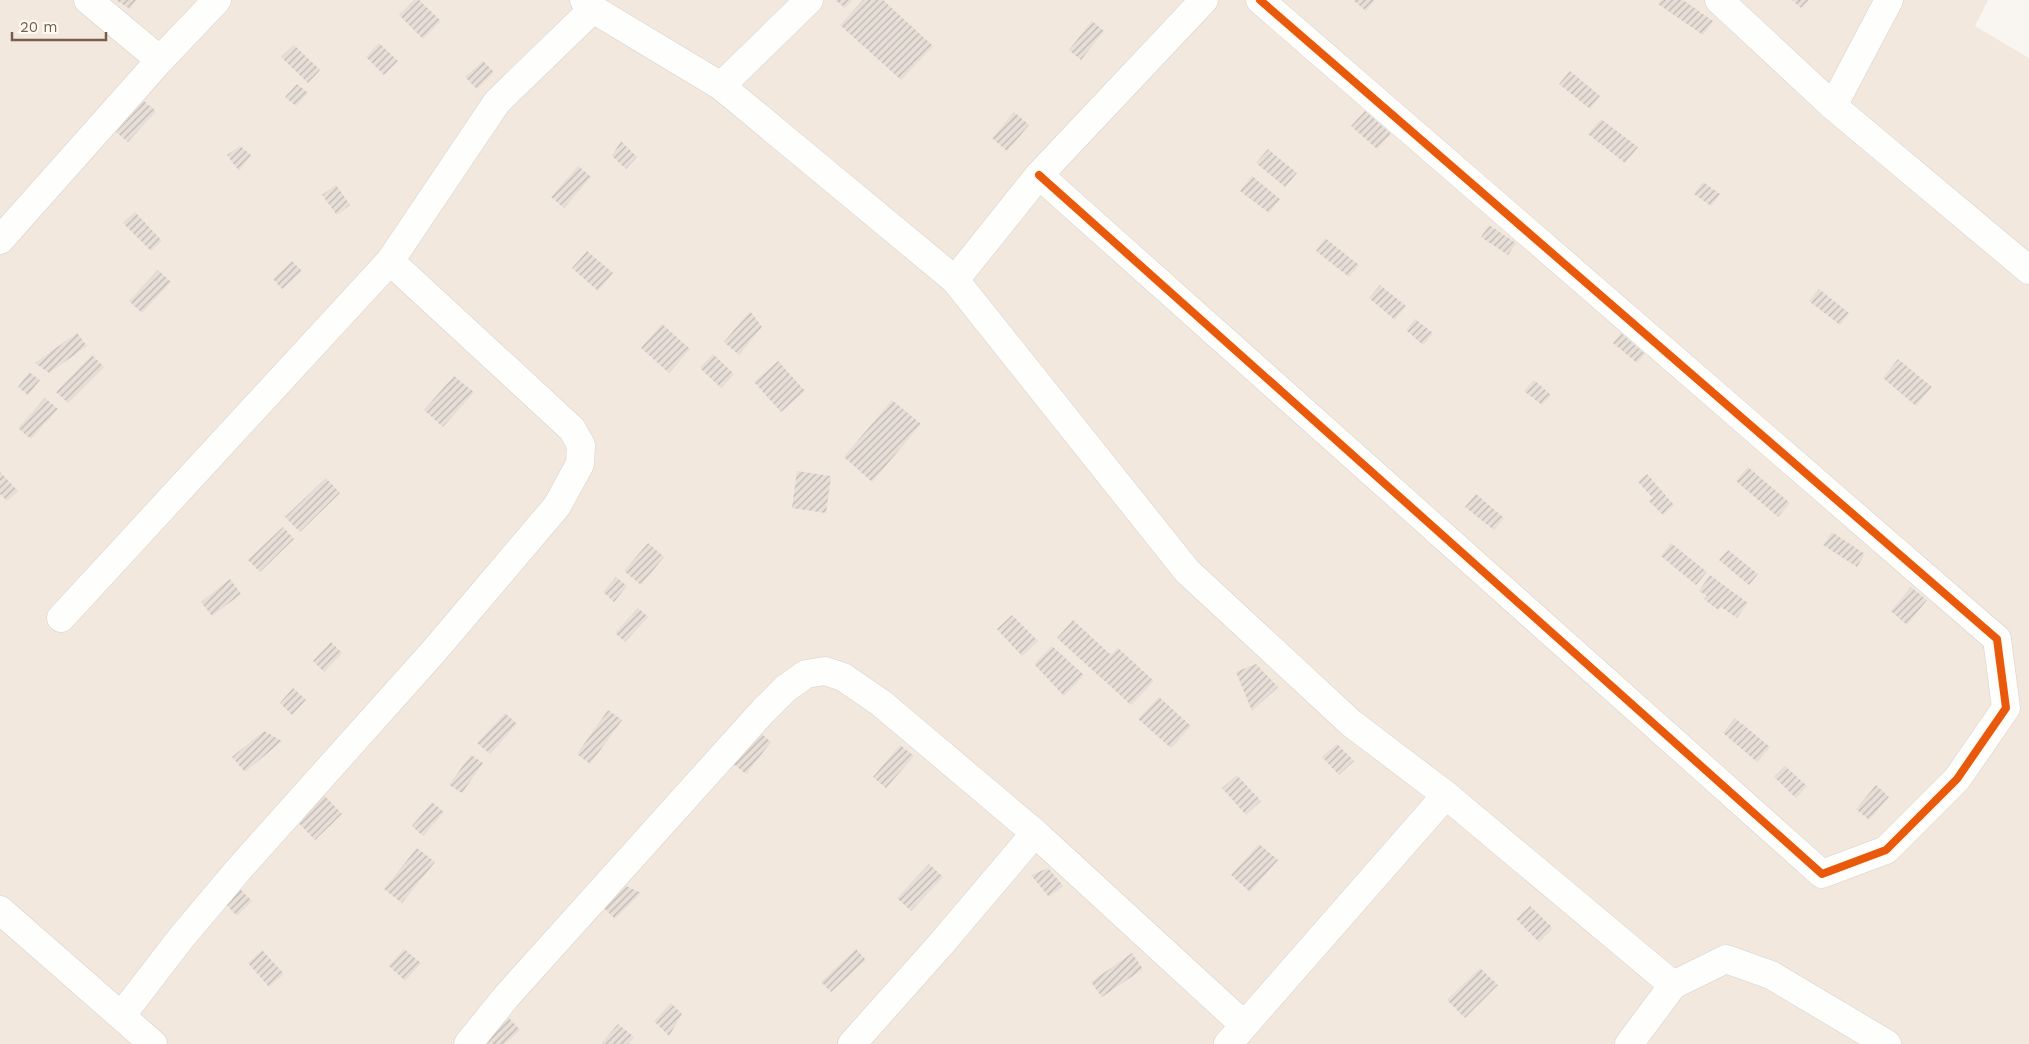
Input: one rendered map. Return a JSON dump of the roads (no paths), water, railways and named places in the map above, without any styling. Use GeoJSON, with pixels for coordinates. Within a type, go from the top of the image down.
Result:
{"type":"FeatureCollection","features":[{"type":"Feature","properties":{"kind":"street"},"geometry":{"type":"LineString","coordinates":[[88,0],[160,60]]}},
{"type":"Feature","properties":{"kind":"street"},"geometry":{"type":"LineString","coordinates":[[0,240],[216,0]]}},
{"type":"Feature","properties":{"kind":"street"},"geometry":{"type":"LineString","coordinates":[[721,86],[809,0]]}},
{"type":"Feature","properties":{"kind":"street"},"geometry":{"type":"LineString","coordinates":[[955,280],[1039,175],[1204,0]]}},
{"type":"Feature","properties":{"kind":"street"},"geometry":{"type":"LineString","coordinates":[[1039,175],[1822,874],[1886,850],[1957,779],[2006,708],[1996,639],[1260,0]]}},
{"type":"Feature","properties":{"kind":"street"},"geometry":{"type":"LineString","coordinates":[[1719,0],[1833,106],[2029,270]]}},
{"type":"Feature","properties":{"kind":"street"},"geometry":{"type":"LineString","coordinates":[[1833,106],[1889,0]]}},
{"type":"Feature","properties":{"kind":"street"},"geometry":{"type":"LineString","coordinates":[[62,618],[390,261],[497,102],[588,4],[721,86],[955,280],[1187,571],[1351,723],[1446,795],[1673,985]]}},
{"type":"Feature","properties":{"kind":"street"},"geometry":{"type":"LineString","coordinates":[[121,1016],[180,938],[238,869],[434,651],[557,506],[580,464],[581,445],[572,429],[390,261]]}},
{"type":"Feature","properties":{"kind":"street"},"geometry":{"type":"LineString","coordinates":[[468,1044],[506,997],[719,758],[785,689],[806,674],[825,671],[843,677],[881,702],[1035,833],[1236,1035],[1446,795]]}},
{"type":"Feature","properties":{"kind":"street"},"geometry":{"type":"LineString","coordinates":[[852,1044],[941,944],[1035,833]]}},
{"type":"Feature","properties":{"kind":"street"},"geometry":{"type":"LineString","coordinates":[[0,910],[153,1044]]}},
{"type":"Feature","properties":{"kind":"street"},"geometry":{"type":"LineString","coordinates":[[1629,1044],[1673,985],[1726,960],[1771,975],[1887,1044]]}}]}
